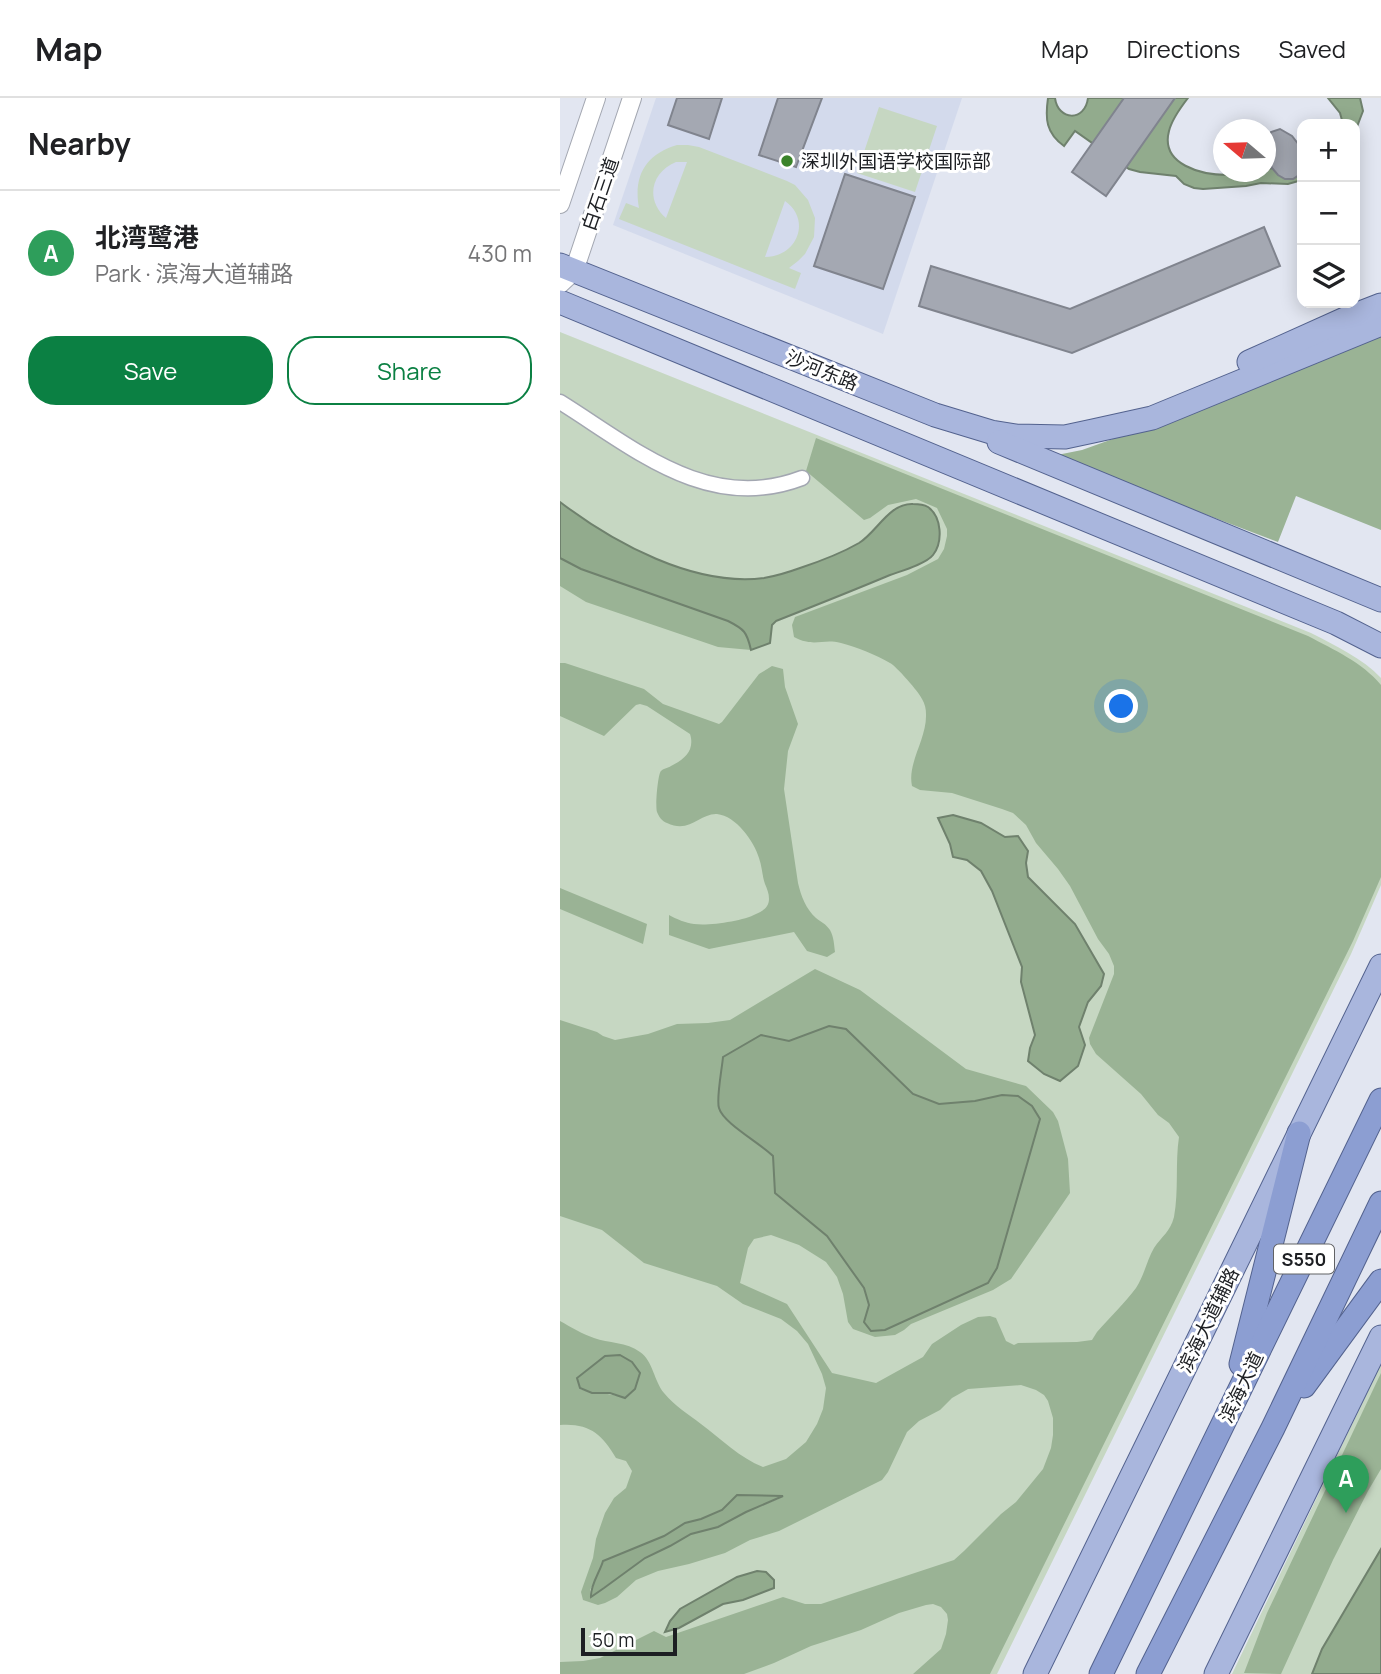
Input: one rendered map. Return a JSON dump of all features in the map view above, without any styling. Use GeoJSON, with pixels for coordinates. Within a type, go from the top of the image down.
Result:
{"type":"FeatureCollection","features":[{"type":"Feature","properties":{"kind":"highway","name":"滨海大道"},"geometry":{"type":"LineString","coordinates":[[1102,1671],[1381,1100]]}},
{"type":"Feature","properties":{"kind":"highway"},"geometry":{"type":"LineString","coordinates":[[1226,1417],[1299,1133]]}},
{"type":"Feature","properties":{"kind":"highway","name":"S550"},"geometry":{"type":"LineString","coordinates":[[1148,1674],[1273,1428],[1381,1203]]}},
{"type":"Feature","properties":{"kind":"highway"},"geometry":{"type":"LineString","coordinates":[[1273,1428],[1381,1281]]}},
{"type":"Feature","properties":{"kind":"main road","name":"沙河东路"},"geometry":{"type":"LineString","coordinates":[[565,274],[935,415],[991,432],[1016,436],[1065,436],[1093,431]]}},
{"type":"Feature","properties":{"kind":"main road","name":"沙河东路"},"geometry":{"type":"LineString","coordinates":[[560,302],[949,463]]}},
{"type":"Feature","properties":{"kind":"main road"},"geometry":{"type":"LineString","coordinates":[[1093,431],[1381,305]]}},
{"type":"Feature","properties":{"kind":"main road"},"geometry":{"type":"LineString","coordinates":[[1093,431],[1152,418],[1377,326]]}},
{"type":"Feature","properties":{"kind":"main road"},"geometry":{"type":"LineString","coordinates":[[935,415],[1381,600]]}},
{"type":"Feature","properties":{"kind":"main road"},"geometry":{"type":"LineString","coordinates":[[949,463],[1027,487],[1381,630]]}},
{"type":"Feature","properties":{"kind":"main road"},"geometry":{"type":"LineString","coordinates":[[949,463],[1336,623],[1381,646]]}},
{"type":"Feature","properties":{"kind":"main road","name":"滨海大道辅路"},"geometry":{"type":"LineString","coordinates":[[1035,1674],[1377,974],[1381,955]]}},
{"type":"Feature","properties":{"kind":"main road"},"geometry":{"type":"LineString","coordinates":[[1216,1674],[1381,1337]]}},
{"type":"Feature","properties":{"kind":"street","name":"白石三道"},"geometry":{"type":"LineString","coordinates":[[560,204],[596,98]]}},
{"type":"Feature","properties":{"kind":"street","name":"白石三道"},"geometry":{"type":"LineString","coordinates":[[565,274],[632,98]]}},
{"type":"Feature","properties":{"kind":"street"},"geometry":{"type":"LineString","coordinates":[[560,402],[638,453],[696,480],[752,489],[786,485],[802,478]]}},
{"type":"Feature","properties":{"kind":"shaded area","name":"深圳外国语学校国际部"},"geometry":{"type":"Polygon","coordinates":[[[656,98],[962,98],[883,334],[613,225],[656,98]]]}},
{"type":"Feature","properties":{"kind":"shaded area"},"geometry":{"type":"Polygon","coordinates":[[[1048,98],[1055,98],[1061,111],[1072,116],[1082,111],[1088,98],[1188,98],[1174,118],[1169,131],[1168,143],[1177,160],[1185,166],[1213,174],[1213,182],[1276,182],[1276,171],[1285,178],[1297,176],[1297,181],[1194,188],[1184,184],[1176,176],[1129,169],[1075,131],[1064,146],[1050,131],[1048,98]]]}},
{"type":"Feature","properties":{"kind":"shaded area"},"geometry":{"type":"Polygon","coordinates":[[[1328,98],[1360,98],[1363,111],[1360,119],[1342,119],[1328,98]]]}},
{"type":"Feature","properties":{"kind":"shaded area"},"geometry":{"type":"Polygon","coordinates":[[[879,107],[937,126],[915,192],[857,173],[879,107]]]}},
{"type":"Feature","properties":{"kind":"shaded area"},"geometry":{"type":"Polygon","coordinates":[[[677,145],[699,147],[795,185],[808,200],[815,218],[814,237],[805,254],[789,268],[801,273],[795,289],[619,219],[626,203],[639,208],[640,176],[650,160],[677,145]],[[676,162],[661,172],[654,187],[655,203],[666,218],[687,162],[676,162]],[[785,201],[765,257],[785,251],[797,236],[798,218],[785,201]]]}},
{"type":"Feature","properties":{"kind":"shaded area"},"geometry":{"type":"Polygon","coordinates":[[[560,332],[1311,633],[1357,658],[1381,678],[1381,885],[1351,954],[997,1674],[560,1674],[560,332]]]}},
{"type":"Feature","properties":{"kind":"shaded area"},"geometry":{"type":"Polygon","coordinates":[[[1381,334],[1381,530],[1296,496],[1278,542],[1052,456],[1082,450],[1110,440],[1381,334]]]}},
{"type":"Feature","properties":{"kind":"shaded area"},"geometry":{"type":"Polygon","coordinates":[[[816,438],[1308,636],[1356,663],[1381,685],[1381,877],[1353,941],[990,1674],[913,1674],[941,1649],[946,1634],[947,1614],[941,1607],[933,1604],[899,1613],[744,1674],[560,1674],[560,1662],[600,1658],[654,1631],[666,1637],[783,1597],[805,1604],[821,1604],[954,1560],[1016,1502],[1043,1469],[1051,1448],[1053,1418],[1048,1401],[1036,1390],[1021,1385],[968,1389],[907,1432],[882,1480],[779,1531],[750,1540],[725,1553],[658,1571],[636,1580],[617,1597],[605,1603],[598,1605],[583,1600],[581,1592],[605,1513],[614,1498],[626,1488],[632,1471],[626,1461],[616,1458],[594,1432],[579,1426],[560,1425],[560,1321],[599,1340],[629,1346],[640,1352],[648,1361],[664,1393],[673,1402],[739,1453],[763,1467],[786,1459],[806,1442],[823,1409],[826,1388],[808,1344],[781,1319],[743,1304],[717,1286],[644,1263],[602,1230],[560,1216],[560,1020],[615,1040],[648,1034],[677,1024],[730,1020],[815,969],[860,990],[966,1069],[1026,1086],[1053,1112],[1068,1159],[1070,1193],[1011,1279],[993,1290],[911,1324],[895,1335],[875,1337],[853,1329],[848,1322],[837,1277],[826,1262],[799,1245],[771,1235],[754,1239],[748,1248],[740,1283],[787,1304],[832,1373],[876,1383],[923,1357],[932,1344],[978,1317],[996,1318],[1006,1341],[1014,1345],[1092,1340],[1136,1288],[1154,1248],[1174,1217],[1179,1137],[1141,1094],[1096,1054],[1090,1044],[1089,1038],[1114,974],[1114,966],[1070,886],[1036,843],[1026,825],[1013,813],[952,793],[920,790],[912,786],[912,769],[924,733],[926,708],[917,691],[893,665],[873,654],[847,645],[808,642],[794,637],[792,625],[795,617],[907,575],[938,559],[944,549],[947,529],[937,508],[916,499],[888,505],[864,520],[806,471],[816,438]],[[829,1026],[789,1041],[761,1035],[766,1149],[773,1156],[775,1193],[827,1236],[864,1288],[869,1305],[1002,1095],[975,1101],[939,1104],[913,1094],[845,1029],[829,1026]],[[591,1369],[577,1378],[580,1389],[625,1398],[591,1369]],[[737,1495],[722,1510],[685,1523],[664,1536],[603,1562],[590,1590],[591,1596],[645,1558],[691,1534],[718,1527],[778,1499],[737,1495]]]}},
{"type":"Feature","properties":{"kind":"shaded area"},"geometry":{"type":"Polygon","coordinates":[[[560,502],[605,532],[656,559],[710,576],[737,579],[778,575],[838,554],[866,538],[890,513],[905,505],[924,505],[933,511],[940,537],[933,555],[925,561],[776,621],[772,625],[770,643],[751,650],[744,632],[728,621],[581,569],[560,558],[560,502]]]}},
{"type":"Feature","properties":{"kind":"shaded area"},"geometry":{"type":"Polygon","coordinates":[[[560,558],[581,569],[728,621],[744,632],[751,650],[718,647],[586,602],[560,586],[560,558]]]}},
{"type":"Feature","properties":{"kind":"shaded area"},"geometry":{"type":"Polygon","coordinates":[[[560,663],[644,689],[663,704],[719,724],[759,674],[772,666],[783,669],[785,687],[798,724],[788,751],[784,789],[798,883],[809,911],[830,930],[835,952],[827,957],[807,951],[794,932],[709,949],[669,935],[669,915],[681,921],[709,924],[743,919],[765,908],[769,895],[757,851],[743,830],[724,816],[711,815],[682,826],[662,820],[656,809],[660,773],[688,753],[691,745],[690,734],[640,704],[604,736],[560,716],[560,663]]]}},
{"type":"Feature","properties":{"kind":"shaded area"},"geometry":{"type":"Polygon","coordinates":[[[953,815],[981,823],[1005,837],[1018,836],[1028,851],[1028,877],[1075,924],[1104,974],[1101,986],[1088,1002],[1079,1027],[1085,1045],[1078,1066],[1060,1081],[1044,1074],[1028,1061],[1035,1035],[1021,982],[1022,967],[992,891],[981,871],[967,860],[953,857],[938,818],[953,815]]]}},
{"type":"Feature","properties":{"kind":"shaded area"},"geometry":{"type":"Polygon","coordinates":[[[560,888],[647,924],[643,944],[560,909],[560,888]]]}},
{"type":"Feature","properties":{"kind":"shaded area"},"geometry":{"type":"Polygon","coordinates":[[[829,1026],[846,1029],[913,1094],[939,1104],[975,1101],[1002,1095],[1018,1096],[1032,1106],[1040,1119],[997,1268],[988,1283],[885,1330],[871,1331],[864,1322],[869,1305],[864,1288],[827,1236],[775,1193],[773,1156],[727,1120],[718,1104],[723,1057],[761,1035],[789,1041],[829,1026]]]}},
{"type":"Feature","properties":{"kind":"shaded area"},"geometry":{"type":"Polygon","coordinates":[[[620,1355],[632,1362],[640,1373],[635,1389],[625,1398],[610,1393],[592,1393],[580,1388],[577,1378],[605,1356],[620,1355]]]}},
{"type":"Feature","properties":{"kind":"shaded area"},"geometry":{"type":"Polygon","coordinates":[[[1381,1364],[1381,1549],[1322,1649],[1312,1674],[1232,1674],[1381,1364]]]}},
{"type":"Feature","properties":{"kind":"shaded area"},"geometry":{"type":"Polygon","coordinates":[[[1381,1373],[1381,1469],[1333,1560],[1281,1674],[1244,1673],[1267,1613],[1381,1373]]]}},
{"type":"Feature","properties":{"kind":"shaded area"},"geometry":{"type":"Polygon","coordinates":[[[737,1495],[783,1496],[718,1527],[691,1534],[645,1558],[591,1597],[603,1561],[664,1536],[685,1523],[722,1510],[737,1495]]]}},
{"type":"Feature","properties":{"kind":"shaded area"},"geometry":{"type":"Polygon","coordinates":[[[1381,1549],[1381,1674],[1312,1674],[1322,1649],[1381,1549]]]}},
{"type":"Feature","properties":{"kind":"shaded area"},"geometry":{"type":"Polygon","coordinates":[[[757,1571],[766,1572],[774,1580],[774,1588],[743,1600],[723,1604],[679,1628],[665,1632],[680,1609],[737,1577],[757,1571]]]}},
{"type":"Feature","properties":{"kind":"building"},"geometry":{"type":"Polygon","coordinates":[[[677,98],[722,98],[709,139],[668,125],[677,98]]]}},
{"type":"Feature","properties":{"kind":"building"},"geometry":{"type":"Polygon","coordinates":[[[778,98],[822,98],[796,167],[759,155],[778,98]]]}},
{"type":"Feature","properties":{"kind":"building"},"geometry":{"type":"Polygon","coordinates":[[[1124,98],[1175,98],[1106,196],[1072,172],[1124,98]]]}},
{"type":"Feature","properties":{"kind":"building"},"geometry":{"type":"Polygon","coordinates":[[[1280,129],[1297,142],[1297,176],[1293,179],[1285,179],[1276,173],[1276,130],[1280,129]]]}},
{"type":"Feature","properties":{"kind":"building"},"geometry":{"type":"Polygon","coordinates":[[[845,174],[915,197],[883,289],[814,266],[845,174]]]}},
{"type":"Feature","properties":{"kind":"building"},"geometry":{"type":"Polygon","coordinates":[[[1264,227],[1280,266],[1072,353],[919,306],[931,266],[1070,309],[1264,227]]]}},
{"type":"Feature","properties":{"kind":"place","name":"深圳外国语学校国际部"},"geometry":{"type":"Point","coordinates":[787,161]}},
{"type":"Feature","properties":{"kind":"place","name":"北湾鹭港"},"geometry":{"type":"Point","coordinates":[1346,1513]}}]}
